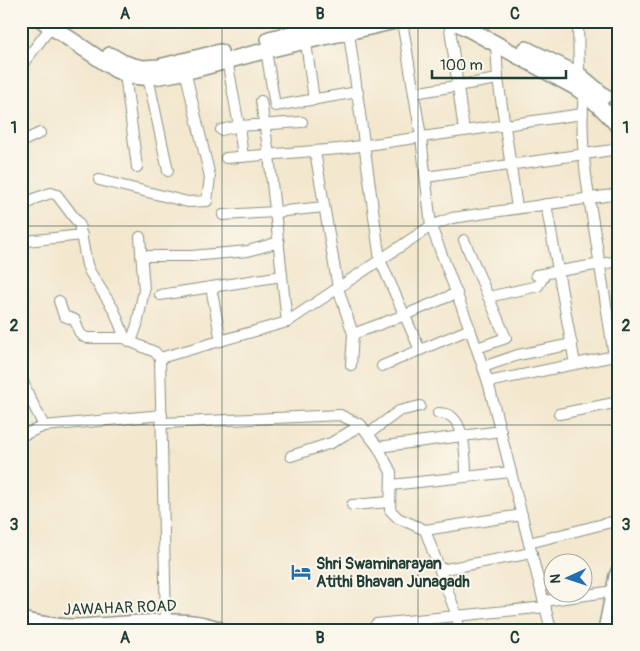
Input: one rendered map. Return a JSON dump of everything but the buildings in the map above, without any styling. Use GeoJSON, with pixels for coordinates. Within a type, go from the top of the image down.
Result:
{"type":"FeatureCollection","features":[{"type":"Feature","properties":{"kind":"main road"},"geometry":{"type":"LineString","coordinates":[[50,23],[116,70],[136,77],[148,77],[305,31],[394,21]]}},
{"type":"Feature","properties":{"kind":"main road"},"geometry":{"type":"LineString","coordinates":[[451,21],[496,44],[584,84],[590,96],[619,127]]}},
{"type":"Feature","properties":{"kind":"main road"},"geometry":{"type":"LineString","coordinates":[[471,21],[603,94],[619,114]]}},
{"type":"Feature","properties":{"kind":"main road"},"geometry":{"type":"LineString","coordinates":[[50,23],[122,62],[144,68],[184,66],[227,60],[266,50],[305,31]]}},
{"type":"Feature","properties":{"kind":"main road"},"geometry":{"type":"LineString","coordinates":[[611,621],[614,591],[619,571]]}},
{"type":"Feature","properties":{"kind":"main road","name":"JAWAHAR ROAD"},"geometry":{"type":"LineString","coordinates":[[21,620],[51,626],[74,627],[138,626],[166,622],[190,622],[204,624],[220,630]]}},
{"type":"Feature","properties":{"kind":"street"},"geometry":{"type":"LineString","coordinates":[[402,21],[421,137],[431,226],[488,382],[542,592]]}},
{"type":"Feature","properties":{"kind":"street"},"geometry":{"type":"LineString","coordinates":[[451,21],[464,131]]}},
{"type":"Feature","properties":{"kind":"street"},"geometry":{"type":"LineString","coordinates":[[488,382],[617,356],[589,198],[584,155],[582,114],[584,84],[578,21]]}},
{"type":"Feature","properties":{"kind":"street"},"geometry":{"type":"LineString","coordinates":[[21,66],[50,23]]}},
{"type":"Feature","properties":{"kind":"street"},"geometry":{"type":"LineString","coordinates":[[347,27],[358,92],[380,260],[420,350]]}},
{"type":"Feature","properties":{"kind":"street"},"geometry":{"type":"LineString","coordinates":[[305,31],[314,100]]}},
{"type":"Feature","properties":{"kind":"street"},"geometry":{"type":"LineString","coordinates":[[496,44],[498,79],[517,208]]}},
{"type":"Feature","properties":{"kind":"street"},"geometry":{"type":"LineString","coordinates":[[266,50],[275,106],[358,92]]}},
{"type":"Feature","properties":{"kind":"street"},"geometry":{"type":"LineString","coordinates":[[227,60],[243,157]]}},
{"type":"Feature","properties":{"kind":"street"},"geometry":{"type":"LineString","coordinates":[[100,180],[188,202],[208,201],[210,177],[184,66]]}},
{"type":"Feature","properties":{"kind":"street"},"geometry":{"type":"LineString","coordinates":[[125,74],[137,166]]}},
{"type":"Feature","properties":{"kind":"street"},"geometry":{"type":"LineString","coordinates":[[148,77],[168,171]]}},
{"type":"Feature","properties":{"kind":"street"},"geometry":{"type":"LineString","coordinates":[[414,93],[498,79]]}},
{"type":"Feature","properties":{"kind":"street"},"geometry":{"type":"LineString","coordinates":[[261,101],[276,212],[287,322]]}},
{"type":"Feature","properties":{"kind":"street"},"geometry":{"type":"LineString","coordinates":[[226,158],[365,146],[582,114]]}},
{"type":"Feature","properties":{"kind":"street"},"geometry":{"type":"LineString","coordinates":[[221,130],[239,126],[302,122]]}},
{"type":"Feature","properties":{"kind":"street"},"geometry":{"type":"LineString","coordinates":[[22,139],[40,133]]}},
{"type":"Feature","properties":{"kind":"street"},"geometry":{"type":"LineString","coordinates":[[426,177],[619,149]]}},
{"type":"Feature","properties":{"kind":"street"},"geometry":{"type":"LineString","coordinates":[[315,151],[338,288],[352,334],[351,365]]}},
{"type":"Feature","properties":{"kind":"street"},"geometry":{"type":"LineString","coordinates":[[21,208],[36,198],[51,193],[57,195],[79,224],[87,265],[114,310],[128,340]]}},
{"type":"Feature","properties":{"kind":"street"},"geometry":{"type":"LineString","coordinates":[[160,358],[287,322],[431,226],[452,218],[619,194]]}},
{"type":"Feature","properties":{"kind":"street"},"geometry":{"type":"LineString","coordinates":[[546,204],[575,364]]}},
{"type":"Feature","properties":{"kind":"street"},"geometry":{"type":"LineString","coordinates":[[223,215],[324,207]]}},
{"type":"Feature","properties":{"kind":"street"},"geometry":{"type":"LineString","coordinates":[[26,240],[82,235]]}},
{"type":"Feature","properties":{"kind":"street"},"geometry":{"type":"LineString","coordinates":[[128,340],[137,325],[144,290],[140,237]]}},
{"type":"Feature","properties":{"kind":"street"},"geometry":{"type":"LineString","coordinates":[[464,240],[506,338],[477,348]]}},
{"type":"Feature","properties":{"kind":"street"},"geometry":{"type":"LineString","coordinates":[[142,256],[192,256],[248,251],[279,242]]}},
{"type":"Feature","properties":{"kind":"street"},"geometry":{"type":"LineString","coordinates":[[488,297],[538,286],[541,274],[619,262]]}},
{"type":"Feature","properties":{"kind":"street"},"geometry":{"type":"LineString","coordinates":[[160,295],[282,276]]}},
{"type":"Feature","properties":{"kind":"street"},"geometry":{"type":"LineString","coordinates":[[211,287],[221,341]]}},
{"type":"Feature","properties":{"kind":"street"},"geometry":{"type":"LineString","coordinates":[[352,334],[405,315],[457,293]]}},
{"type":"Feature","properties":{"kind":"street"},"geometry":{"type":"LineString","coordinates":[[59,301],[64,316],[75,320],[79,333],[82,336],[87,338],[128,340],[155,352],[160,358],[166,622]]}},
{"type":"Feature","properties":{"kind":"street"},"geometry":{"type":"LineString","coordinates":[[382,366],[470,329]]}},
{"type":"Feature","properties":{"kind":"street"},"geometry":{"type":"LineString","coordinates":[[483,366],[518,355],[572,344]]}},
{"type":"Feature","properties":{"kind":"street"},"geometry":{"type":"LineString","coordinates":[[21,377],[44,426]]}},
{"type":"Feature","properties":{"kind":"street"},"geometry":{"type":"LineString","coordinates":[[559,414],[619,402]]}},
{"type":"Feature","properties":{"kind":"street"},"geometry":{"type":"LineString","coordinates":[[291,456],[331,443],[399,412],[420,406]]}},
{"type":"Feature","properties":{"kind":"street"},"geometry":{"type":"LineString","coordinates":[[438,413],[444,413],[455,419],[462,436],[465,451],[466,477]]}},
{"type":"Feature","properties":{"kind":"street"},"geometry":{"type":"LineString","coordinates":[[21,436],[44,426],[162,419],[340,415],[365,429],[378,447],[391,472],[390,510],[398,518],[425,530],[522,515]]}},
{"type":"Feature","properties":{"kind":"street"},"geometry":{"type":"LineString","coordinates":[[378,447],[501,431]]}},
{"type":"Feature","properties":{"kind":"street"},"geometry":{"type":"LineString","coordinates":[[391,485],[511,472]]}},
{"type":"Feature","properties":{"kind":"street"},"geometry":{"type":"LineString","coordinates":[[352,505],[390,502]]}},
{"type":"Feature","properties":{"kind":"street"},"geometry":{"type":"LineString","coordinates":[[440,570],[531,548],[619,520]]}},
{"type":"Feature","properties":{"kind":"street"},"geometry":{"type":"LineString","coordinates":[[425,530],[457,616],[459,630]]}},
{"type":"Feature","properties":{"kind":"street"},"geometry":{"type":"LineString","coordinates":[[592,595],[614,591]]}},
{"type":"Feature","properties":{"kind":"street"},"geometry":{"type":"LineString","coordinates":[[376,624],[457,616],[545,604],[551,630]]}},
{"type":"Feature","properties":{"kind":"place","name":"Shri Swaminarayan Atithi Bhavan Junagadh"},"geometry":{"type":"Point","coordinates":[301,572]}}]}
